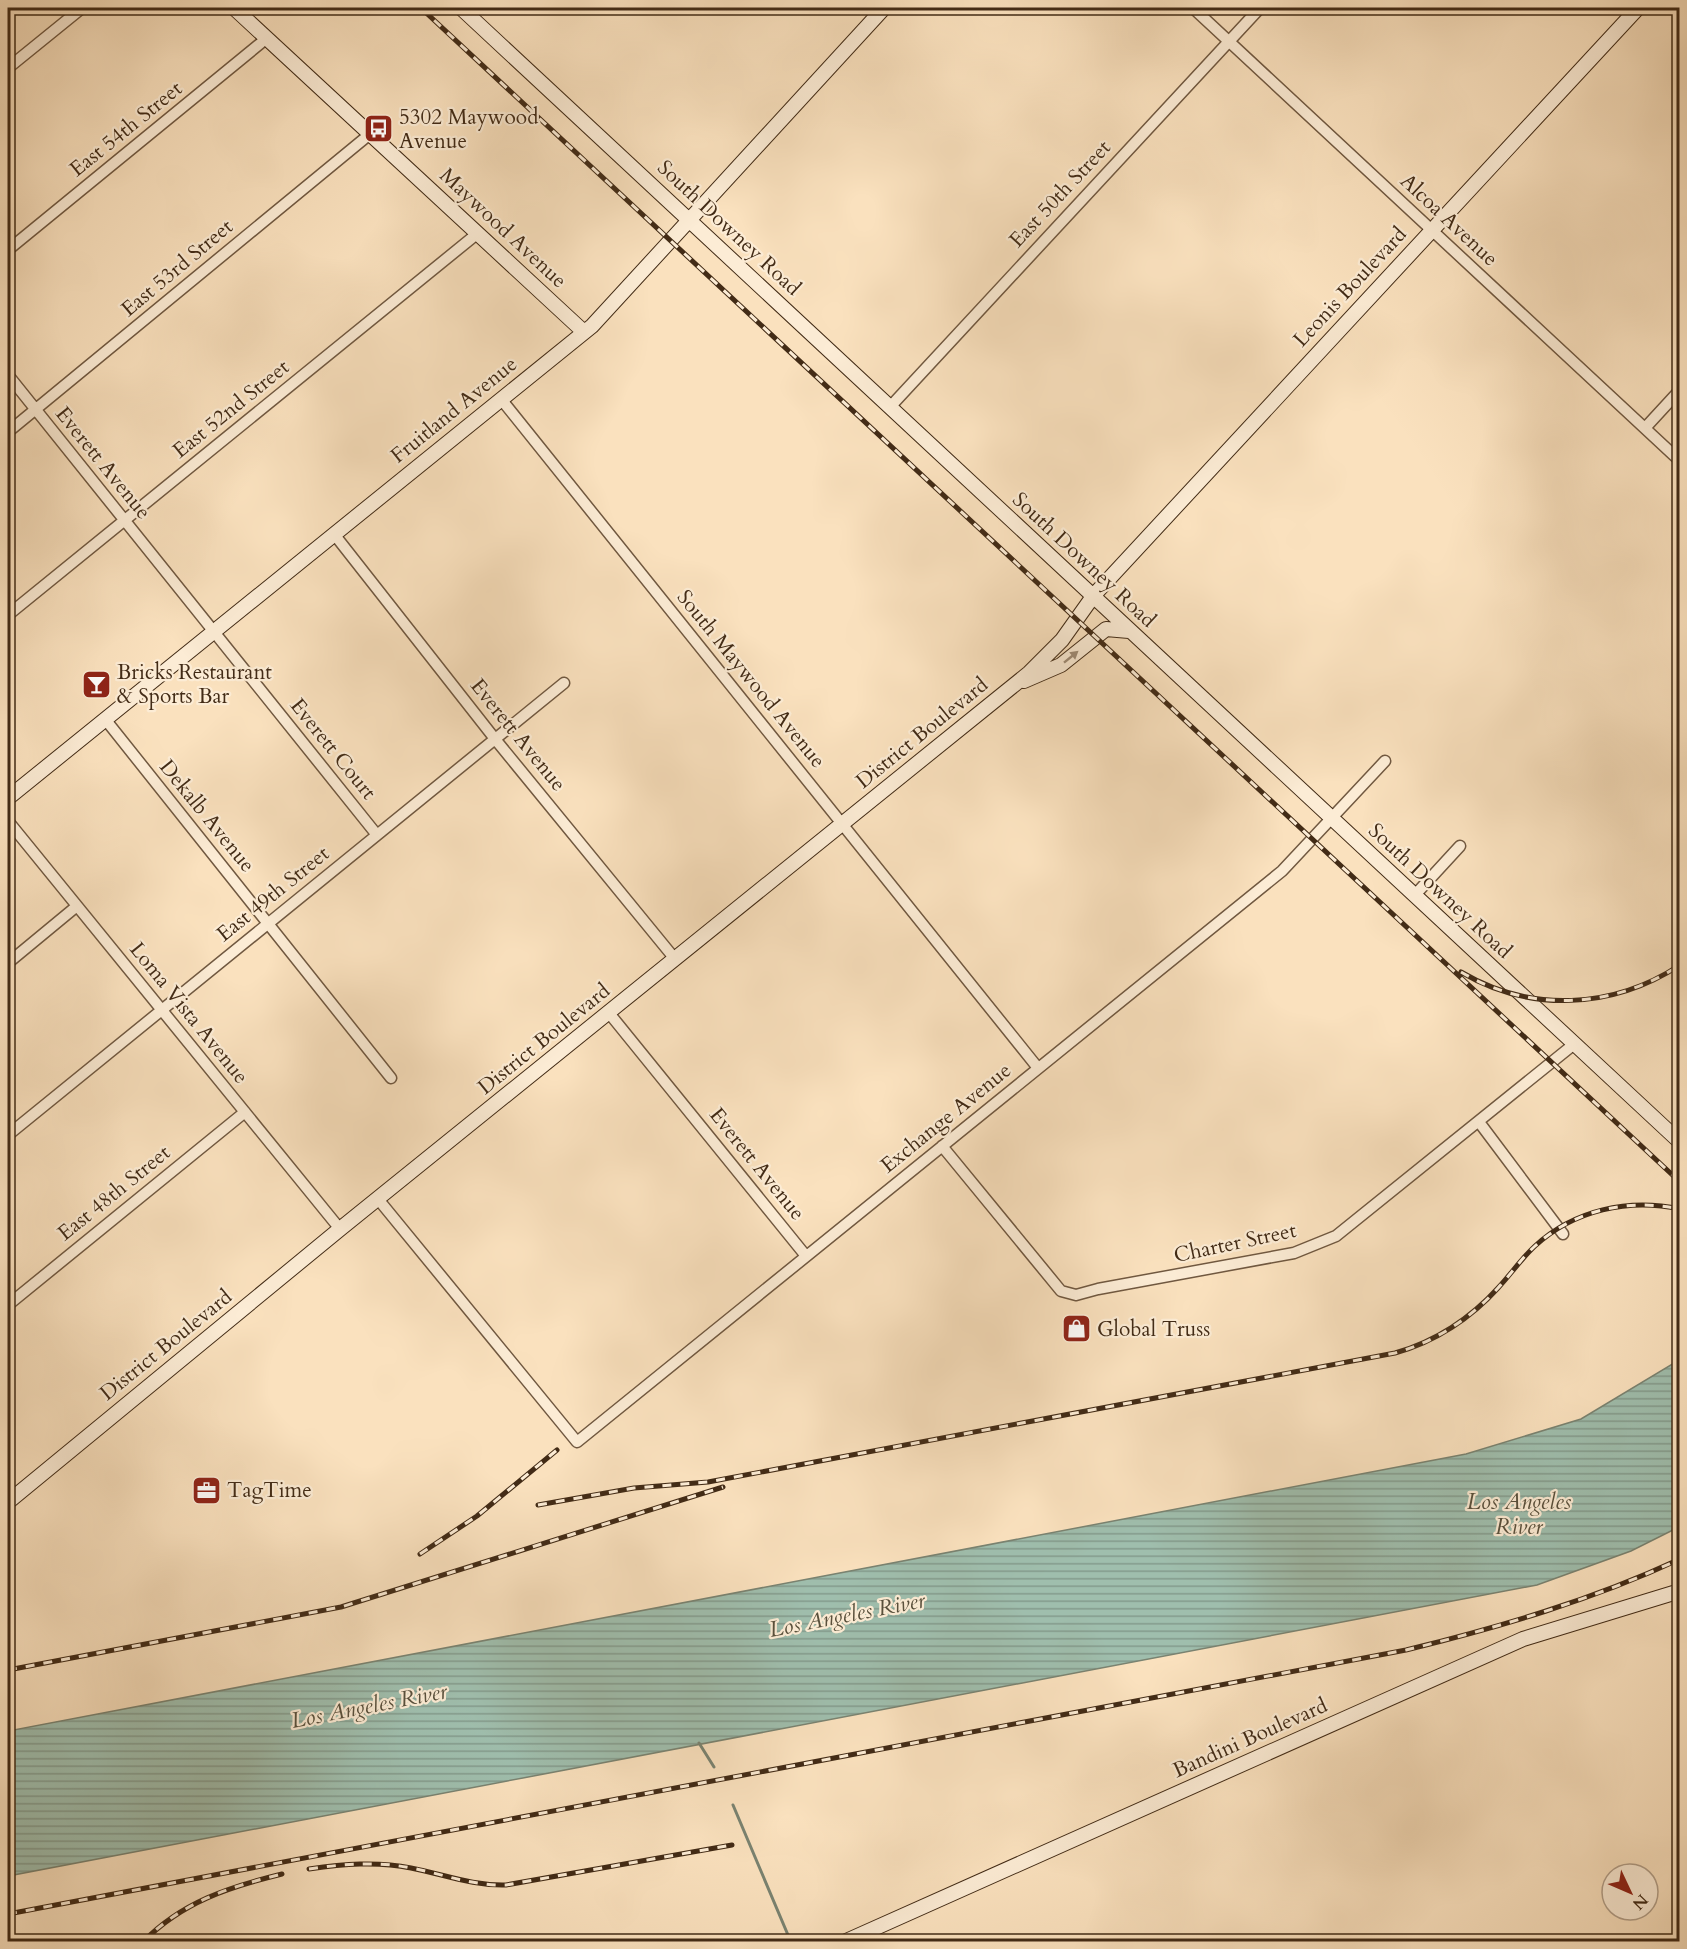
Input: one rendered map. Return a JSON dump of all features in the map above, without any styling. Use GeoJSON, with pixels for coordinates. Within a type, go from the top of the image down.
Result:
{"type":"FeatureCollection","features":[{"type":"Feature","properties":{"kind":"main road","name":"Maywood Avenue"},"geometry":{"type":"LineString","coordinates":[[234,8],[584,332]]}},
{"type":"Feature","properties":{"kind":"main road","name":"South Downey Road"},"geometry":{"type":"LineString","coordinates":[[461,8],[1573,1045],[1680,1142]]}},
{"type":"Feature","properties":{"kind":"main road","name":"Fruitland Avenue"},"geometry":{"type":"LineString","coordinates":[[8,798],[584,332],[884,8]]}},
{"type":"Feature","properties":{"kind":"main road","name":"Leonis Boulevard"},"geometry":{"type":"LineString","coordinates":[[1094,596],[1638,8]]}},
{"type":"Feature","properties":{"kind":"main road","name":"District Boulevard"},"geometry":{"type":"LineString","coordinates":[[8,1502],[340,1229],[1019,682],[1062,640],[1094,596]]}},
{"type":"Feature","properties":{"kind":"main road"},"geometry":{"type":"LineString","coordinates":[[1019,682],[1061,665],[1106,629],[1130,631]]}},
{"type":"Feature","properties":{"kind":"main road","name":"Bandini Boulevard"},"geometry":{"type":"LineString","coordinates":[[844,1941],[1523,1639],[1680,1591]]}},
{"type":"Feature","properties":{"kind":"street"},"geometry":{"type":"LineString","coordinates":[[8,68],[81,8]]}},
{"type":"Feature","properties":{"kind":"street","name":"Alcoa Avenue"},"geometry":{"type":"LineString","coordinates":[[1193,8],[1680,461]]}},
{"type":"Feature","properties":{"kind":"street","name":"East 50th Street"},"geometry":{"type":"LineString","coordinates":[[890,407],[1260,8]]}},
{"type":"Feature","properties":{"kind":"street","name":"East 54th Street"},"geometry":{"type":"LineString","coordinates":[[8,250],[267,38]]}},
{"type":"Feature","properties":{"kind":"street","name":"East 53rd Street"},"geometry":{"type":"LineString","coordinates":[[8,432],[370,134]]}},
{"type":"Feature","properties":{"kind":"street","name":"East 52nd Street"},"geometry":{"type":"LineString","coordinates":[[8,615],[478,233]]}},
{"type":"Feature","properties":{"kind":"street","name":"Everett Avenue"},"geometry":{"type":"LineString","coordinates":[[8,375],[213,632]]}},
{"type":"Feature","properties":{"kind":"street"},"geometry":{"type":"LineString","coordinates":[[1644,428],[1680,390]]}},
{"type":"Feature","properties":{"kind":"street","name":"South Maywood Avenue"},"geometry":{"type":"LineString","coordinates":[[501,399],[1038,1068]]}},
{"type":"Feature","properties":{"kind":"street","name":"Everett Avenue"},"geometry":{"type":"LineString","coordinates":[[334,534],[495,739],[675,959]]}},
{"type":"Feature","properties":{"kind":"street","name":"Everett Court"},"geometry":{"type":"LineString","coordinates":[[213,632],[377,835]]}},
{"type":"Feature","properties":{"kind":"street","name":"East 49th Street"},"geometry":{"type":"LineString","coordinates":[[8,1136],[564,683]]}},
{"type":"Feature","properties":{"kind":"street","name":"Dekalb Avenue"},"geometry":{"type":"LineString","coordinates":[[105,719],[391,1078]]}},
{"type":"Feature","properties":{"kind":"street","name":"Exchange Avenue"},"geometry":{"type":"LineString","coordinates":[[378,1199],[577,1442],[1282,871],[1385,761]]}},
{"type":"Feature","properties":{"kind":"street","name":"Loma Vista Avenue"},"geometry":{"type":"LineString","coordinates":[[8,821],[340,1229]]}},
{"type":"Feature","properties":{"kind":"street"},"geometry":{"type":"LineString","coordinates":[[1414,896],[1460,846]]}},
{"type":"Feature","properties":{"kind":"street"},"geometry":{"type":"LineString","coordinates":[[8,963],[77,906]]}},
{"type":"Feature","properties":{"kind":"street","name":"Everett Avenue"},"geometry":{"type":"LineString","coordinates":[[609,1013],[806,1256]]}},
{"type":"Feature","properties":{"kind":"street","name":"Charter Street"},"geometry":{"type":"LineString","coordinates":[[942,1146],[1061,1291],[1076,1295],[1294,1254],[1336,1236],[1573,1045]]}},
{"type":"Feature","properties":{"kind":"street","name":"East 48th Street"},"geometry":{"type":"LineString","coordinates":[[8,1305],[245,1112]]}},
{"type":"Feature","properties":{"kind":"street"},"geometry":{"type":"LineString","coordinates":[[1479,1122],[1563,1234]]}},
{"type":"Feature","properties":{"kind":"water","name":"Los Angeles River"},"geometry":{"type":"Polygon","coordinates":[[[1679,1360],[1679,1527],[1631,1551],[1537,1585],[8,1876],[8,1731],[1466,1454],[1581,1419],[1679,1360]]]}},
{"type":"Feature","properties":{"kind":"waterway"},"geometry":{"type":"LineString","coordinates":[[699,1743],[714,1767]]}},
{"type":"Feature","properties":{"kind":"waterway"},"geometry":{"type":"LineString","coordinates":[[733,1805],[788,1935]]}},
{"type":"Feature","properties":{"kind":"railway"},"geometry":{"type":"LineString","coordinates":[[421,8],[1680,1182]]}},
{"type":"Feature","properties":{"kind":"railway"},"geometry":{"type":"LineString","coordinates":[[1461,972],[1487,985],[1515,994],[1543,999],[1571,1000],[1599,997],[1627,990],[1654,980],[1680,965]]}},
{"type":"Feature","properties":{"kind":"railway"},"geometry":{"type":"LineString","coordinates":[[538,1505],[634,1488],[708,1482],[1395,1353],[1438,1336],[1464,1319],[1503,1283],[1535,1246],[1567,1223],[1622,1206],[1641,1205],[1680,1209]]}},
{"type":"Feature","properties":{"kind":"railway"},"geometry":{"type":"LineString","coordinates":[[420,1554],[477,1516],[557,1450]]}},
{"type":"Feature","properties":{"kind":"railway"},"geometry":{"type":"LineString","coordinates":[[8,1670],[341,1607],[723,1487]]}},
{"type":"Feature","properties":{"kind":"railway"},"geometry":{"type":"LineString","coordinates":[[8,1914],[1406,1650],[1476,1632],[1579,1600],[1680,1559]]}},
{"type":"Feature","properties":{"kind":"railway"},"geometry":{"type":"LineString","coordinates":[[309,1869],[386,1864],[469,1882],[506,1885],[732,1845]]}},
{"type":"Feature","properties":{"kind":"railway"},"geometry":{"type":"LineString","coordinates":[[143,1942],[158,1928],[190,1906],[243,1884],[282,1874]]}},
{"type":"Feature","properties":{"kind":"place","name":"5302 Maywood Avenue"},"geometry":{"type":"Point","coordinates":[378,129]}},
{"type":"Feature","properties":{"kind":"place","name":"Bricks Restaurant & Sports Bar"},"geometry":{"type":"Point","coordinates":[96,684]}},
{"type":"Feature","properties":{"kind":"place","name":"Global Truss"},"geometry":{"type":"Point","coordinates":[1076,1329]}},
{"type":"Feature","properties":{"kind":"place","name":"TagTime"},"geometry":{"type":"Point","coordinates":[206,1490]}}]}
